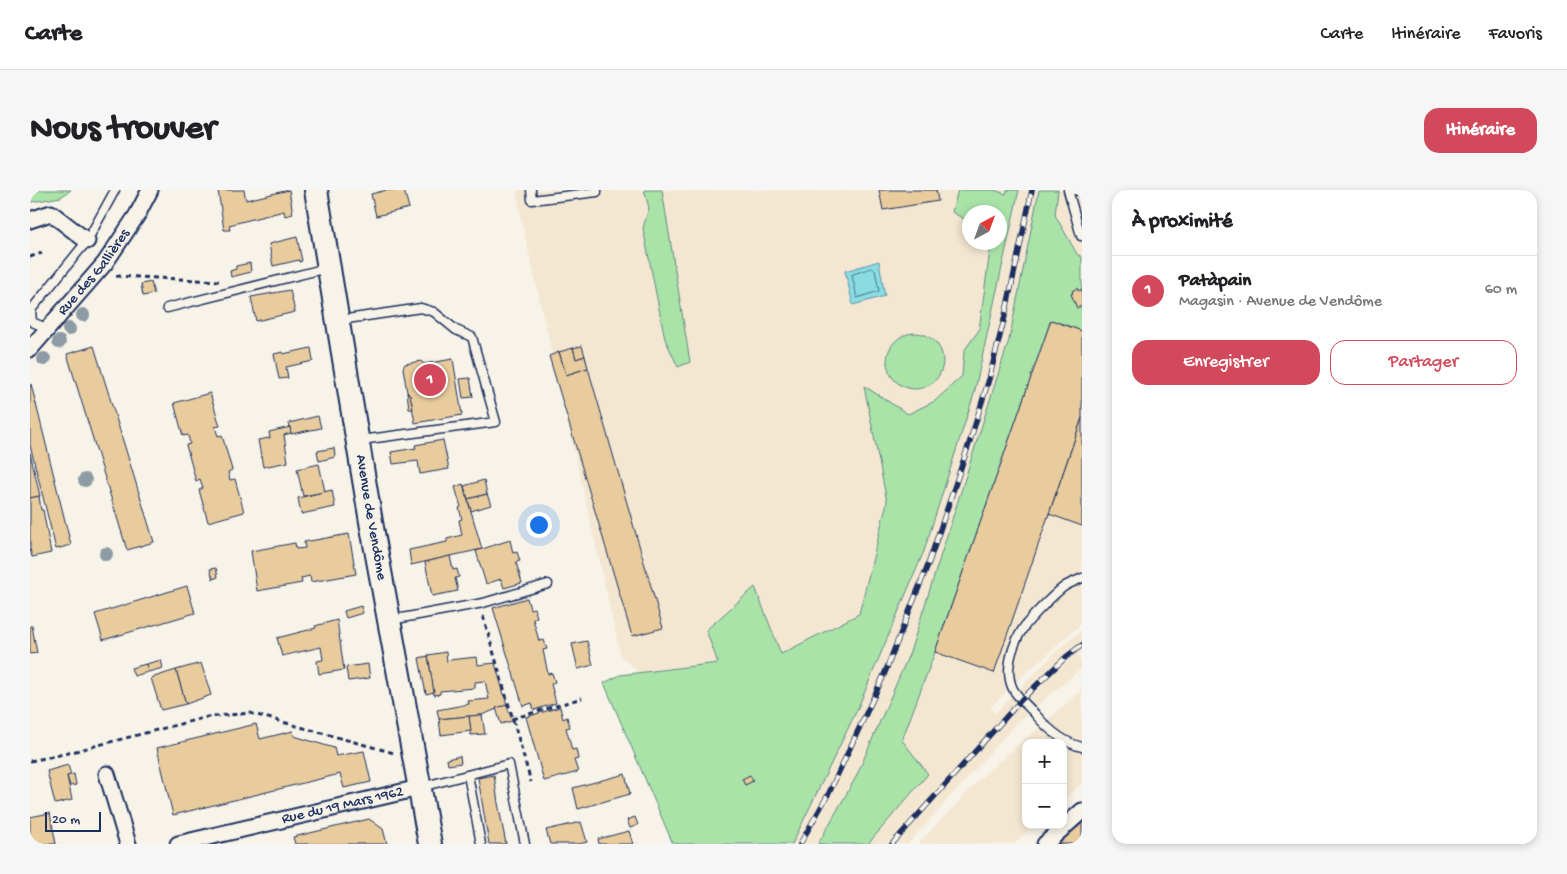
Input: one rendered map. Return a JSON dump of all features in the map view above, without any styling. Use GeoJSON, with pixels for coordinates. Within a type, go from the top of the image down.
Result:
{"type":"FeatureCollection","features":[{"type":"Feature","properties":{"kind":"main road","name":"Avenue de Vendôme"},"geometry":{"type":"LineString","coordinates":[[316,190],[389,621],[430,844]]}},
{"type":"Feature","properties":{"kind":"street","name":"Rue des Gallières"},"geometry":{"type":"LineString","coordinates":[[30,349],[104,263],[150,190]]}},
{"type":"Feature","properties":{"kind":"street"},"geometry":{"type":"LineString","coordinates":[[30,220],[51,213],[87,241]]}},
{"type":"Feature","properties":{"kind":"street"},"geometry":{"type":"LineString","coordinates":[[108,774],[128,844]]}},
{"type":"Feature","properties":{"kind":"street","name":"Rue du 19 Mars 1962"},"geometry":{"type":"LineString","coordinates":[[178,844],[419,788]]}},
{"type":"Feature","properties":{"kind":"street"},"geometry":{"type":"LineString","coordinates":[[1045,844],[1082,811]]}},
{"type":"Feature","properties":{"kind":"lane"},"geometry":{"type":"LineString","coordinates":[[49,329],[32,322],[31,310],[87,241],[116,190]]}},
{"type":"Feature","properties":{"kind":"lane"},"geometry":{"type":"LineString","coordinates":[[531,190],[532,200],[597,192],[597,190]]}},
{"type":"Feature","properties":{"kind":"lane"},"geometry":{"type":"LineString","coordinates":[[1068,190],[1082,236]]}},
{"type":"Feature","properties":{"kind":"lane"},"geometry":{"type":"LineString","coordinates":[[1073,190],[1082,191]]}},
{"type":"Feature","properties":{"kind":"lane"},"geometry":{"type":"LineString","coordinates":[[166,308],[329,267]]}},
{"type":"Feature","properties":{"kind":"lane"},"geometry":{"type":"LineString","coordinates":[[338,320],[421,308],[434,312],[456,330],[472,336],[496,422],[358,440]]}},
{"type":"Feature","properties":{"kind":"lane"},"geometry":{"type":"LineString","coordinates":[[1082,578],[1065,586],[1032,616],[1022,630],[1012,653],[1008,671],[1013,689],[1043,723],[1075,746],[1082,747]]}},
{"type":"Feature","properties":{"kind":"lane"},"geometry":{"type":"LineString","coordinates":[[389,621],[480,603],[548,584]]}},
{"type":"Feature","properties":{"kind":"lane"},"geometry":{"type":"LineString","coordinates":[[419,788],[509,764],[525,844]]}},
{"type":"Feature","properties":{"kind":"lane"},"geometry":{"type":"LineString","coordinates":[[468,775],[481,844]]}},
{"type":"Feature","properties":{"kind":"path"},"geometry":{"type":"LineString","coordinates":[[30,257],[42,253]]}},
{"type":"Feature","properties":{"kind":"path"},"geometry":{"type":"LineString","coordinates":[[110,276],[228,281]]}},
{"type":"Feature","properties":{"kind":"path"},"geometry":{"type":"LineString","coordinates":[[480,603],[531,782]]}},
{"type":"Feature","properties":{"kind":"path"},"geometry":{"type":"LineString","coordinates":[[512,719],[582,698]]}},
{"type":"Feature","properties":{"kind":"path"},"geometry":{"type":"LineString","coordinates":[[30,761],[207,717],[250,713],[414,759]]}},
{"type":"Feature","properties":{"kind":"shaded area"},"geometry":{"type":"Polygon","coordinates":[[[517,190],[1082,190],[1082,623],[990,708],[995,713],[1063,645],[1082,630],[1082,652],[1077,655],[1082,662],[1082,668],[1017,723],[908,844],[784,844],[796,819],[621,656],[520,214],[517,190]]]}},
{"type":"Feature","properties":{"kind":"shaded area"},"geometry":{"type":"Polygon","coordinates":[[[1082,690],[1082,784],[1067,797],[1067,739],[1025,739],[1082,690]]]}},
{"type":"Feature","properties":{"kind":"shaded area"},"geometry":{"type":"Polygon","coordinates":[[[1022,742],[1022,829],[1030,829],[1014,844],[918,844],[987,772],[1022,742]]]}},
{"type":"Feature","properties":{"kind":"green space"},"geometry":{"type":"Polygon","coordinates":[[[30,190],[71,190],[61,197],[32,202],[30,201],[30,190]]]}},
{"type":"Feature","properties":{"kind":"green space"},"geometry":{"type":"Polygon","coordinates":[[[644,190],[662,190],[690,362],[678,367],[665,339],[643,228],[649,208],[644,190]]]}},
{"type":"Feature","properties":{"kind":"green space"},"geometry":{"type":"Polygon","coordinates":[[[958,190],[994,190],[1006,194],[1007,190],[1019,190],[1007,244],[1007,205],[962,205],[962,218],[952,212],[958,190]]]}},
{"type":"Feature","properties":{"kind":"green space"},"geometry":{"type":"Polygon","coordinates":[[[1039,190],[1058,190],[1055,215],[1077,254],[1082,257],[1082,331],[1051,320],[935,652],[902,740],[928,774],[868,844],[818,844],[856,777],[910,652],[1009,340],[1039,190]]]}},
{"type":"Feature","properties":{"kind":"green space"},"geometry":{"type":"Polygon","coordinates":[[[990,250],[1006,250],[974,394],[924,551],[857,710],[792,844],[673,844],[604,683],[620,675],[718,663],[706,630],[755,587],[781,654],[859,614],[887,502],[864,386],[908,414],[935,401],[962,376],[964,351],[979,330],[990,250]]]}},
{"type":"Feature","properties":{"kind":"green space"},"geometry":{"type":"Polygon","coordinates":[[[915,333],[926,335],[935,341],[941,350],[943,361],[941,372],[935,381],[926,387],[915,389],[904,387],[895,381],[889,372],[887,361],[889,350],[895,341],[904,335],[915,333]]]}},
{"type":"Feature","properties":{"kind":"water"},"geometry":{"type":"Polygon","coordinates":[[[879,261],[885,296],[853,305],[845,271],[879,261]]]}},
{"type":"Feature","properties":{"kind":"building"},"geometry":{"type":"Polygon","coordinates":[[[218,190],[244,190],[246,200],[289,190],[293,214],[285,216],[284,211],[229,225],[230,230],[224,230],[218,190]]]}},
{"type":"Feature","properties":{"kind":"building"},"geometry":{"type":"Polygon","coordinates":[[[387,190],[404,190],[409,208],[376,216],[371,194],[387,190]]]}},
{"type":"Feature","properties":{"kind":"building"},"geometry":{"type":"Polygon","coordinates":[[[879,190],[936,190],[938,201],[883,210],[879,190]]]}},
{"type":"Feature","properties":{"kind":"building"},"geometry":{"type":"Polygon","coordinates":[[[297,237],[302,261],[273,266],[269,244],[297,237]]]}},
{"type":"Feature","properties":{"kind":"building"},"geometry":{"type":"Polygon","coordinates":[[[250,263],[251,272],[231,277],[230,271],[236,269],[236,266],[250,263]]]}},
{"type":"Feature","properties":{"kind":"building"},"geometry":{"type":"Polygon","coordinates":[[[151,282],[154,294],[143,296],[141,284],[151,282]]]}},
{"type":"Feature","properties":{"kind":"building"},"geometry":{"type":"Polygon","coordinates":[[[1077,288],[1078,291],[1082,289],[1082,306],[1077,308],[1071,294],[1077,288]]]}},
{"type":"Feature","properties":{"kind":"building"},"geometry":{"type":"Polygon","coordinates":[[[290,290],[295,312],[256,321],[251,297],[290,290]]]}},
{"type":"Feature","properties":{"kind":"building"},"geometry":{"type":"Polygon","coordinates":[[[1051,320],[1082,331],[1082,418],[994,673],[935,652],[1051,320]]]}},
{"type":"Feature","properties":{"kind":"building"},"geometry":{"type":"Polygon","coordinates":[[[94,346],[154,542],[127,550],[67,354],[94,346]]]}},
{"type":"Feature","properties":{"kind":"building"},"geometry":{"type":"Polygon","coordinates":[[[582,346],[585,356],[576,359],[573,348],[582,346]]]}},
{"type":"Feature","properties":{"kind":"building"},"geometry":{"type":"Polygon","coordinates":[[[311,348],[313,361],[286,367],[288,378],[279,379],[274,354],[311,348]]]}},
{"type":"Feature","properties":{"kind":"building"},"geometry":{"type":"Polygon","coordinates":[[[573,348],[576,359],[585,356],[588,368],[566,375],[559,352],[573,348]]]}},
{"type":"Feature","properties":{"kind":"building"},"geometry":{"type":"Polygon","coordinates":[[[559,352],[566,375],[588,368],[663,628],[632,636],[549,356],[559,352]]]}},
{"type":"Feature","properties":{"kind":"building"},"geometry":{"type":"Polygon","coordinates":[[[453,359],[462,415],[415,423],[410,395],[407,392],[403,368],[405,364],[421,361],[424,364],[453,359]]]}},
{"type":"Feature","properties":{"kind":"building"},"geometry":{"type":"Polygon","coordinates":[[[470,378],[473,397],[463,398],[460,379],[470,378]]]}},
{"type":"Feature","properties":{"kind":"building"},"geometry":{"type":"Polygon","coordinates":[[[31,384],[71,545],[56,549],[30,445],[31,384]]]}},
{"type":"Feature","properties":{"kind":"building"},"geometry":{"type":"Polygon","coordinates":[[[407,392],[410,395],[413,409],[409,409],[407,392]]]}},
{"type":"Feature","properties":{"kind":"building"},"geometry":{"type":"Polygon","coordinates":[[[210,393],[220,426],[215,427],[218,436],[222,435],[232,470],[228,472],[230,480],[235,479],[244,512],[208,522],[199,490],[203,488],[200,479],[196,481],[186,445],[190,444],[188,435],[183,436],[174,403],[210,393]]]}},
{"type":"Feature","properties":{"kind":"building"},"geometry":{"type":"Polygon","coordinates":[[[318,416],[321,428],[291,434],[289,423],[318,416]]]}},
{"type":"Feature","properties":{"kind":"building"},"geometry":{"type":"Polygon","coordinates":[[[1082,418],[1082,526],[1049,514],[1082,418]]]}},
{"type":"Feature","properties":{"kind":"building"},"geometry":{"type":"Polygon","coordinates":[[[290,427],[291,433],[284,435],[288,462],[263,467],[258,440],[270,438],[269,432],[290,427]]]}},
{"type":"Feature","properties":{"kind":"building"},"geometry":{"type":"Polygon","coordinates":[[[443,440],[449,469],[420,474],[418,461],[393,464],[391,452],[416,448],[415,445],[443,440]]]}},
{"type":"Feature","properties":{"kind":"building"},"geometry":{"type":"Polygon","coordinates":[[[334,448],[335,457],[319,461],[317,451],[334,448]]]}},
{"type":"Feature","properties":{"kind":"building"},"geometry":{"type":"Polygon","coordinates":[[[30,453],[40,496],[30,498],[30,453]]]}},
{"type":"Feature","properties":{"kind":"building"},"geometry":{"type":"Polygon","coordinates":[[[319,464],[325,492],[303,496],[297,469],[319,464]]]}},
{"type":"Feature","properties":{"kind":"building"},"geometry":{"type":"Polygon","coordinates":[[[484,480],[487,494],[468,499],[464,486],[484,480]]]}},
{"type":"Feature","properties":{"kind":"building"},"geometry":{"type":"Polygon","coordinates":[[[463,484],[482,549],[411,565],[409,550],[447,542],[447,539],[462,535],[459,520],[462,519],[459,508],[461,507],[455,487],[463,484]]]}},
{"type":"Feature","properties":{"kind":"building"},"geometry":{"type":"Polygon","coordinates":[[[332,490],[335,507],[301,514],[298,498],[332,490]]]}},
{"type":"Feature","properties":{"kind":"building"},"geometry":{"type":"Polygon","coordinates":[[[487,494],[491,505],[471,511],[468,499],[487,494]]]}},
{"type":"Feature","properties":{"kind":"building"},"geometry":{"type":"Polygon","coordinates":[[[39,496],[51,553],[32,557],[30,549],[30,498],[39,496]]]}},
{"type":"Feature","properties":{"kind":"building"},"geometry":{"type":"Polygon","coordinates":[[[349,534],[356,574],[311,582],[310,576],[301,578],[302,583],[257,591],[251,551],[295,543],[296,549],[305,548],[304,542],[349,534]]]}},
{"type":"Feature","properties":{"kind":"building"},"geometry":{"type":"Polygon","coordinates":[[[510,540],[513,553],[517,552],[520,561],[516,562],[522,583],[504,588],[501,579],[486,584],[476,551],[510,540]]]}},
{"type":"Feature","properties":{"kind":"building"},"geometry":{"type":"Polygon","coordinates":[[[450,556],[453,570],[457,569],[459,577],[455,578],[458,591],[432,596],[425,562],[450,556]]]}},
{"type":"Feature","properties":{"kind":"building"},"geometry":{"type":"Polygon","coordinates":[[[216,568],[218,577],[213,579],[210,569],[216,568]]]}},
{"type":"Feature","properties":{"kind":"building"},"geometry":{"type":"Polygon","coordinates":[[[187,586],[195,613],[103,640],[95,614],[187,586]]]}},
{"type":"Feature","properties":{"kind":"building"},"geometry":{"type":"Polygon","coordinates":[[[527,598],[530,609],[534,608],[537,617],[533,619],[539,641],[544,640],[547,649],[543,650],[548,674],[552,673],[555,682],[551,684],[556,703],[534,710],[532,703],[523,706],[493,608],[527,598]]]}},
{"type":"Feature","properties":{"kind":"building"},"geometry":{"type":"Polygon","coordinates":[[[361,606],[363,613],[346,618],[344,611],[361,606]]]}},
{"type":"Feature","properties":{"kind":"building"},"geometry":{"type":"Polygon","coordinates":[[[337,620],[344,670],[319,674],[317,661],[323,660],[321,647],[282,656],[277,638],[316,628],[315,626],[337,620]]]}},
{"type":"Feature","properties":{"kind":"building"},"geometry":{"type":"Polygon","coordinates":[[[30,626],[32,626],[37,653],[30,654],[30,626]]]}},
{"type":"Feature","properties":{"kind":"building"},"geometry":{"type":"Polygon","coordinates":[[[587,641],[593,665],[578,669],[572,644],[587,641]]]}},
{"type":"Feature","properties":{"kind":"building"},"geometry":{"type":"Polygon","coordinates":[[[446,652],[447,662],[449,660],[477,657],[478,665],[495,663],[507,705],[482,715],[439,719],[437,710],[469,704],[468,701],[489,699],[485,681],[475,682],[475,688],[440,691],[440,694],[434,695],[428,655],[446,652]]]}},
{"type":"Feature","properties":{"kind":"building"},"geometry":{"type":"Polygon","coordinates":[[[428,656],[434,692],[426,694],[419,658],[428,656]]]}},
{"type":"Feature","properties":{"kind":"building"},"geometry":{"type":"Polygon","coordinates":[[[161,660],[163,668],[148,672],[146,664],[161,660]]]}},
{"type":"Feature","properties":{"kind":"building"},"geometry":{"type":"Polygon","coordinates":[[[201,663],[211,695],[186,704],[176,670],[201,663]]]}},
{"type":"Feature","properties":{"kind":"building"},"geometry":{"type":"Polygon","coordinates":[[[146,664],[148,672],[134,676],[131,668],[146,664]]]}},
{"type":"Feature","properties":{"kind":"building"},"geometry":{"type":"Polygon","coordinates":[[[368,664],[370,678],[348,681],[346,667],[368,664]]]}},
{"type":"Feature","properties":{"kind":"building"},"geometry":{"type":"Polygon","coordinates":[[[176,670],[186,704],[161,710],[151,678],[176,670]]]}},
{"type":"Feature","properties":{"kind":"building"},"geometry":{"type":"Polygon","coordinates":[[[507,705],[512,721],[501,724],[496,708],[507,705]]]}},
{"type":"Feature","properties":{"kind":"building"},"geometry":{"type":"Polygon","coordinates":[[[560,707],[563,719],[567,717],[570,727],[566,728],[572,750],[576,749],[578,759],[574,760],[578,772],[544,781],[526,717],[560,707]]]}},
{"type":"Feature","properties":{"kind":"building"},"geometry":{"type":"Polygon","coordinates":[[[482,715],[485,734],[471,735],[469,716],[482,715]]]}},
{"type":"Feature","properties":{"kind":"building"},"geometry":{"type":"Polygon","coordinates":[[[469,716],[471,731],[441,735],[439,719],[469,716]]]}},
{"type":"Feature","properties":{"kind":"building"},"geometry":{"type":"Polygon","coordinates":[[[256,724],[260,739],[293,731],[294,736],[334,748],[336,756],[364,751],[371,782],[344,788],[340,774],[173,815],[157,748],[256,724]]]}},
{"type":"Feature","properties":{"kind":"building"},"geometry":{"type":"Polygon","coordinates":[[[460,756],[461,763],[448,765],[447,759],[460,756]]]}},
{"type":"Feature","properties":{"kind":"building"},"geometry":{"type":"Polygon","coordinates":[[[68,765],[71,775],[67,776],[72,800],[55,804],[47,771],[68,765]]]}},
{"type":"Feature","properties":{"kind":"building"},"geometry":{"type":"Polygon","coordinates":[[[74,774],[76,785],[70,786],[67,776],[74,774]]]}},
{"type":"Feature","properties":{"kind":"building"},"geometry":{"type":"Polygon","coordinates":[[[625,774],[630,794],[578,809],[573,788],[625,774]]]}},
{"type":"Feature","properties":{"kind":"building"},"geometry":{"type":"Polygon","coordinates":[[[494,775],[506,844],[489,844],[478,778],[494,775]]]}},
{"type":"Feature","properties":{"kind":"building"},"geometry":{"type":"Polygon","coordinates":[[[750,775],[753,781],[745,785],[742,779],[750,775]]]}},
{"type":"Feature","properties":{"kind":"building"},"geometry":{"type":"Polygon","coordinates":[[[50,813],[56,844],[30,844],[30,817],[50,813]]]}},
{"type":"Feature","properties":{"kind":"building"},"geometry":{"type":"Polygon","coordinates":[[[635,817],[638,825],[630,828],[627,820],[635,817]]]}},
{"type":"Feature","properties":{"kind":"building"},"geometry":{"type":"Polygon","coordinates":[[[369,819],[383,829],[387,844],[295,844],[293,837],[369,819]]]}},
{"type":"Feature","properties":{"kind":"building"},"geometry":{"type":"Polygon","coordinates":[[[581,822],[587,842],[579,844],[550,844],[546,830],[581,822]]]}},
{"type":"Feature","properties":{"kind":"building"},"geometry":{"type":"Polygon","coordinates":[[[1082,823],[1082,844],[1057,844],[1082,823]]]}},
{"type":"Feature","properties":{"kind":"building"},"geometry":{"type":"Polygon","coordinates":[[[629,831],[633,844],[599,844],[598,839],[629,831]]]}},
{"type":"Feature","properties":{"kind":"railway"},"geometry":{"type":"LineString","coordinates":[[800,844],[829,793],[884,675],[929,562],[989,379],[1005,316],[1032,190]]}},
{"type":"Feature","properties":{"kind":"railway"},"geometry":{"type":"LineString","coordinates":[[892,844],[1022,699],[1066,657],[1082,645]]}},
{"type":"Feature","properties":{"kind":"place","name":"Patàpain"},"geometry":{"type":"Point","coordinates":[430,380]}}]}
